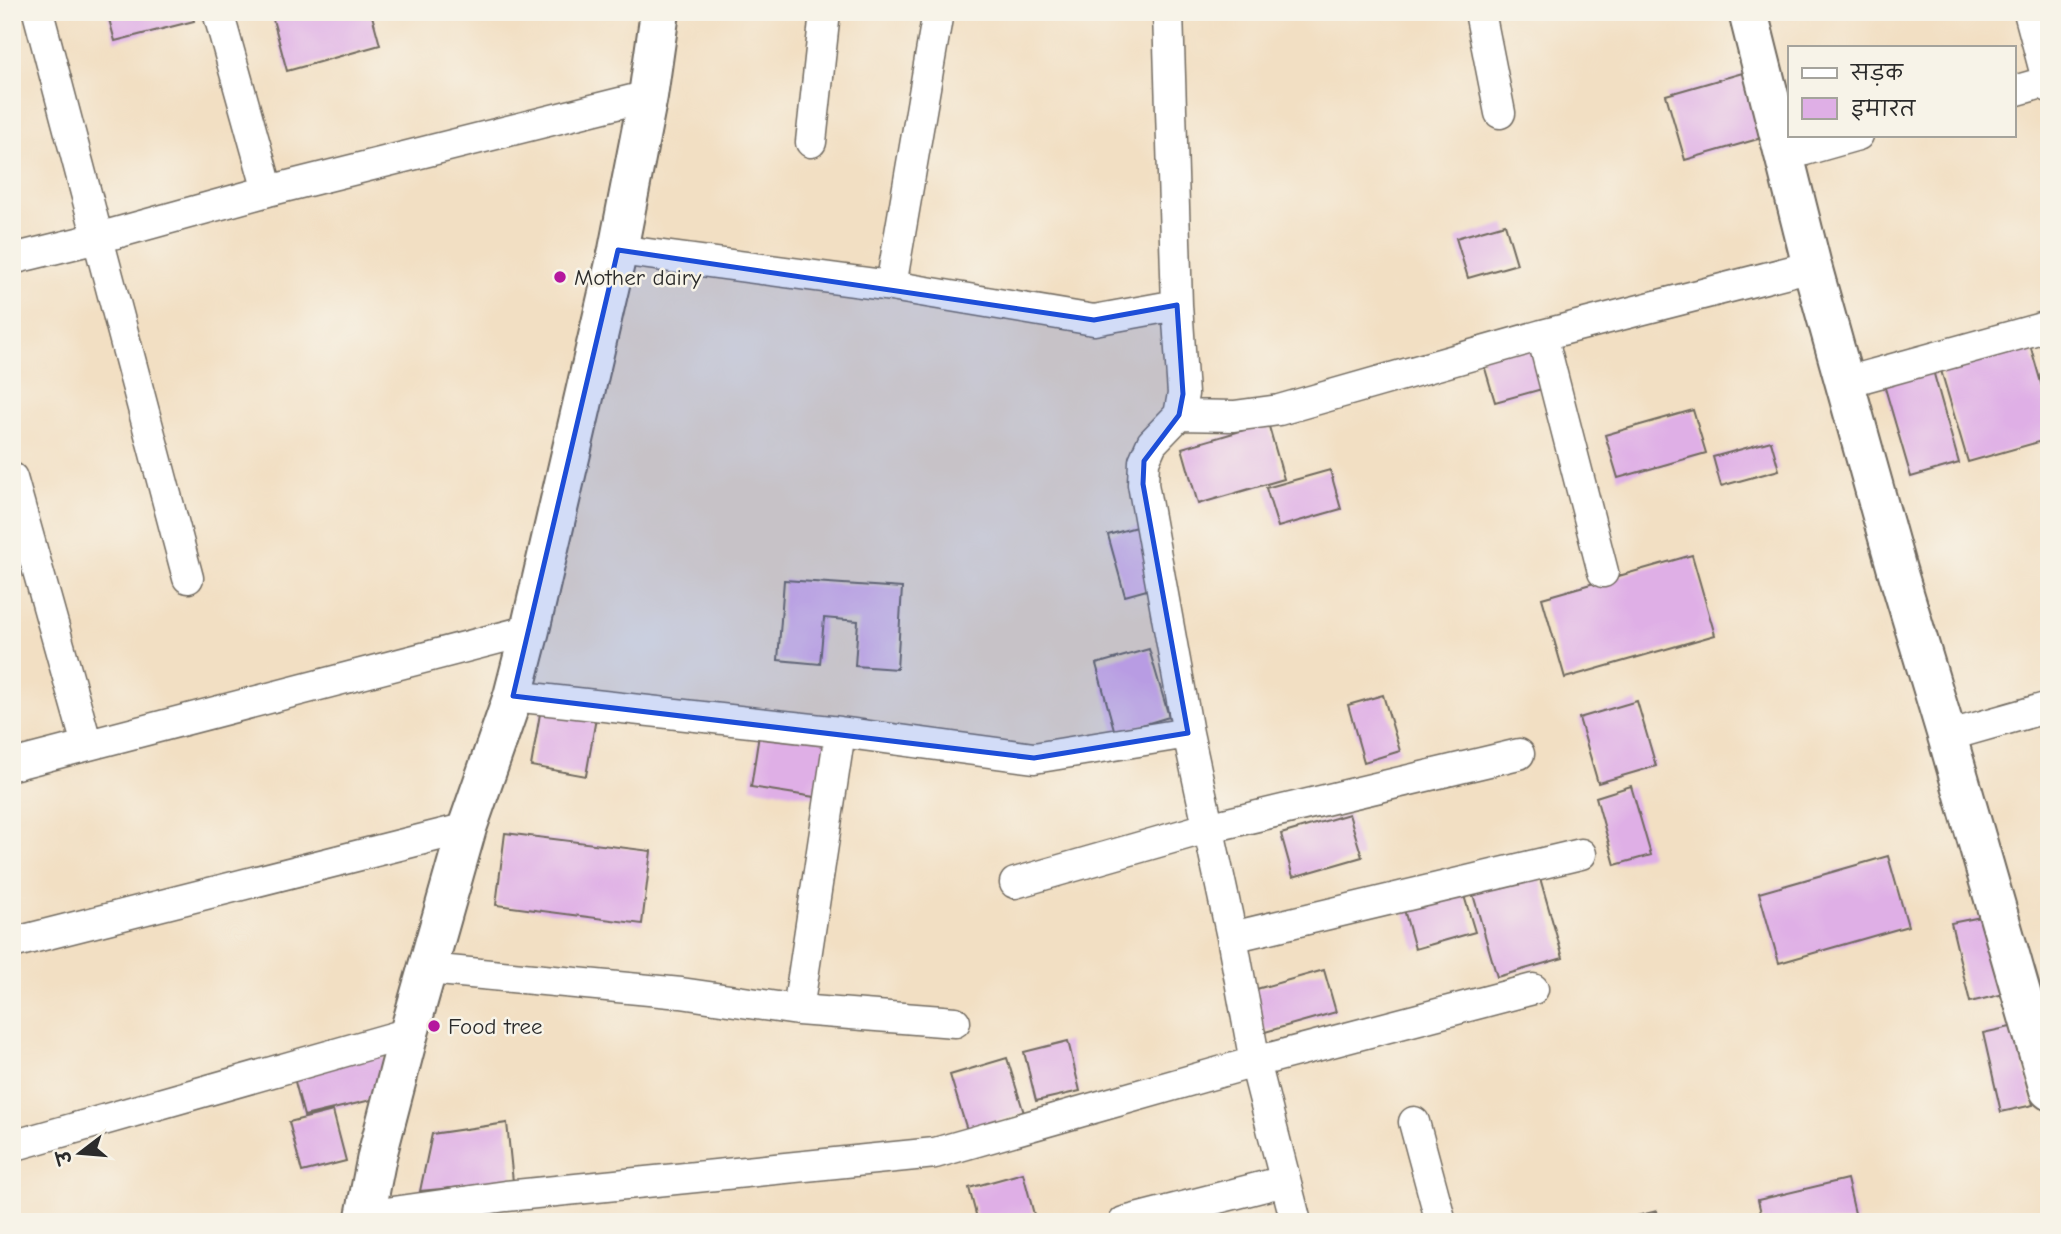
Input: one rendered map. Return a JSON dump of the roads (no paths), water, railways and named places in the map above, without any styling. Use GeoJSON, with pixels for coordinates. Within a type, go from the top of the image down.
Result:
{"type":"FeatureCollection","features":[{"type":"Feature","properties":{"kind":"street"},"geometry":{"type":"LineString","coordinates":[[38,12],[188,578]]}},
{"type":"Feature","properties":{"kind":"street"},"geometry":{"type":"LineString","coordinates":[[218,12],[268,191]]}},
{"type":"Feature","properties":{"kind":"street"},"geometry":{"type":"LineString","coordinates":[[660,12],[648,96],[618,250],[530,631],[513,696],[467,828],[409,1032],[377,1156],[364,1219],[509,1209],[935,1153],[1255,1062],[1533,989]]}},
{"type":"Feature","properties":{"kind":"street"},"geometry":{"type":"LineString","coordinates":[[811,142],[825,12]]}},
{"type":"Feature","properties":{"kind":"street"},"geometry":{"type":"LineString","coordinates":[[891,286],[938,12]]}},
{"type":"Feature","properties":{"kind":"street"},"geometry":{"type":"LineString","coordinates":[[1168,12],[1177,304],[1183,394],[1179,415],[1152,443],[1144,461],[1143,484],[1188,733],[1255,1062],[1296,1222]]}},
{"type":"Feature","properties":{"kind":"street"},"geometry":{"type":"LineString","coordinates":[[1480,12],[1500,113]]}},
{"type":"Feature","properties":{"kind":"street"},"geometry":{"type":"LineString","coordinates":[[1748,12],[1812,265],[1897,570],[2049,1090]]}},
{"type":"Feature","properties":{"kind":"street"},"geometry":{"type":"LineString","coordinates":[[2016,91],[2048,83],[2029,12]]}},
{"type":"Feature","properties":{"kind":"street"},"geometry":{"type":"LineString","coordinates":[[12,259],[268,191],[648,96]]}},
{"type":"Feature","properties":{"kind":"street"},"geometry":{"type":"LineString","coordinates":[[1784,156],[1854,136]]}},
{"type":"Feature","properties":{"kind":"street"},"geometry":{"type":"LineString","coordinates":[[618,250],[891,286],[1094,320],[1177,304]]}},
{"type":"Feature","properties":{"kind":"street"},"geometry":{"type":"LineString","coordinates":[[1179,415],[1234,416],[1279,410],[1542,335],[1812,265]]}},
{"type":"Feature","properties":{"kind":"street"},"geometry":{"type":"LineString","coordinates":[[1846,382],[2049,326]]}},
{"type":"Feature","properties":{"kind":"street"},"geometry":{"type":"LineString","coordinates":[[1542,335],[1602,572]]}},
{"type":"Feature","properties":{"kind":"street"},"geometry":{"type":"LineString","coordinates":[[12,478],[87,745]]}},
{"type":"Feature","properties":{"kind":"street"},"geometry":{"type":"LineString","coordinates":[[12,765],[530,631]]}},
{"type":"Feature","properties":{"kind":"street"},"geometry":{"type":"LineString","coordinates":[[513,696],[840,732],[1034,758],[1188,733]]}},
{"type":"Feature","properties":{"kind":"street"},"geometry":{"type":"LineString","coordinates":[[1947,736],[2049,707]]}},
{"type":"Feature","properties":{"kind":"street"},"geometry":{"type":"LineString","coordinates":[[798,1010],[840,732]]}},
{"type":"Feature","properties":{"kind":"street"},"geometry":{"type":"LineString","coordinates":[[1016,883],[1207,828],[1519,754]]}},
{"type":"Feature","properties":{"kind":"street"},"geometry":{"type":"LineString","coordinates":[[12,943],[467,828]]}},
{"type":"Feature","properties":{"kind":"street"},"geometry":{"type":"LineString","coordinates":[[1231,937],[1581,854]]}},
{"type":"Feature","properties":{"kind":"street"},"geometry":{"type":"LineString","coordinates":[[428,969],[681,993],[798,1010],[956,1022]]}},
{"type":"Feature","properties":{"kind":"street"},"geometry":{"type":"LineString","coordinates":[[12,1146],[409,1032]]}},
{"type":"Feature","properties":{"kind":"street"},"geometry":{"type":"LineString","coordinates":[[1414,1122],[1441,1222]]}},
{"type":"Feature","properties":{"kind":"street"},"geometry":{"type":"LineString","coordinates":[[1124,1222],[1285,1181]]}},
{"type":"Feature","properties":{"kind":"place","name":"Mother dairy"},"geometry":{"type":"Point","coordinates":[560,277]}},
{"type":"Feature","properties":{"kind":"place","name":"Food tree"},"geometry":{"type":"Point","coordinates":[434,1026]}}]}
